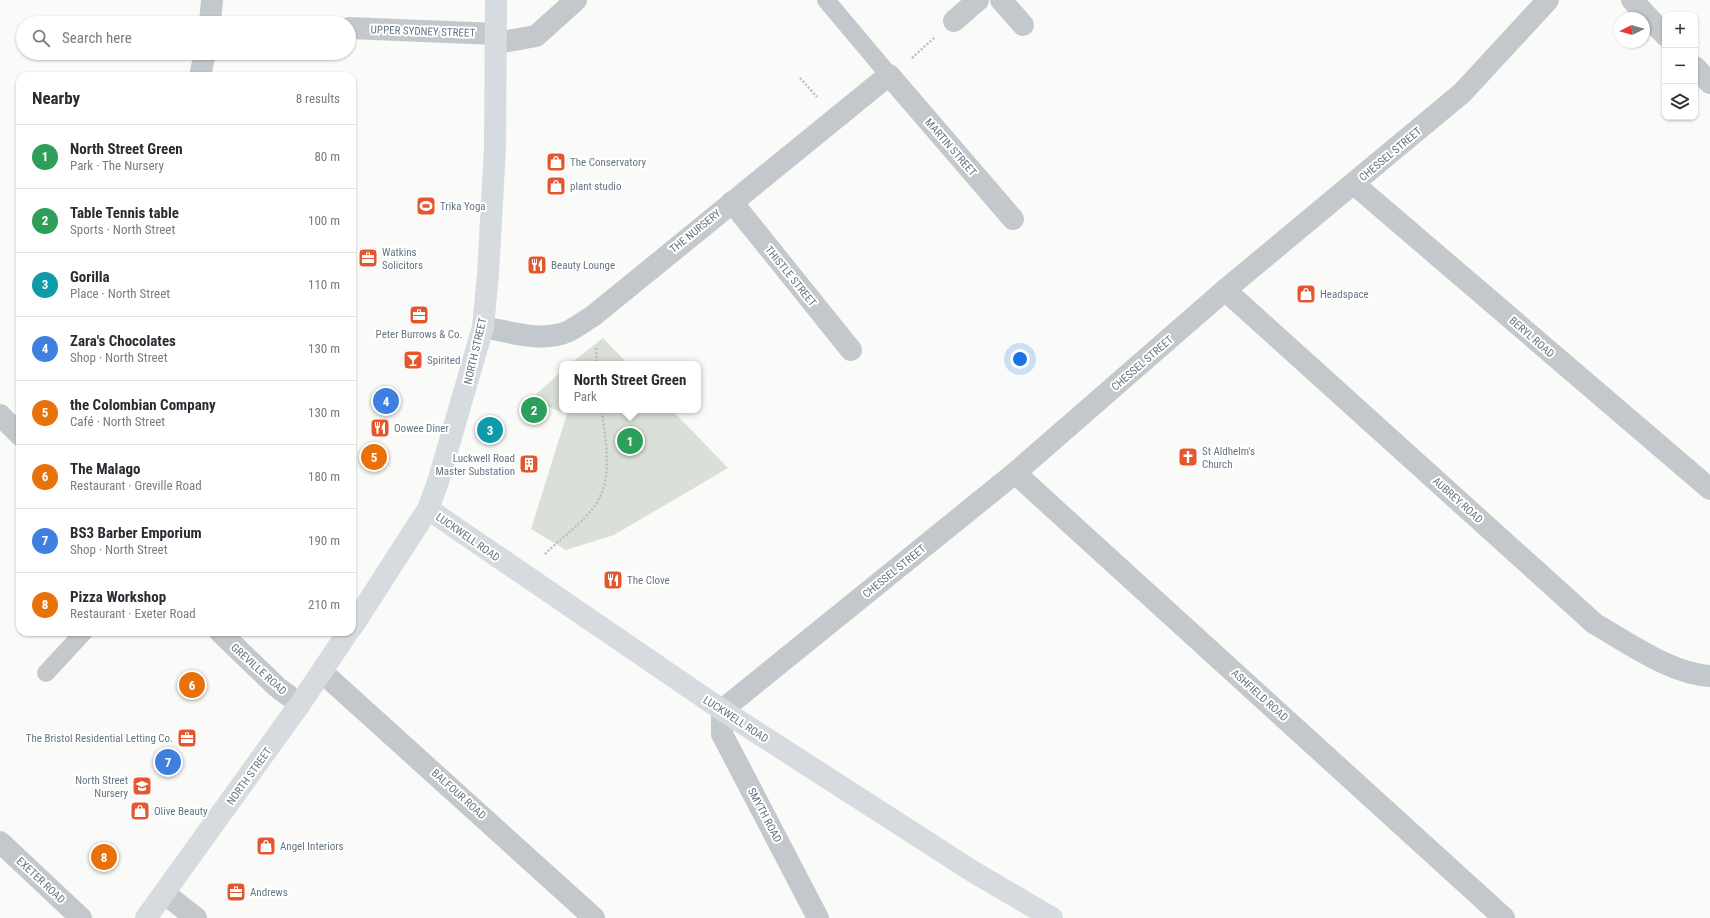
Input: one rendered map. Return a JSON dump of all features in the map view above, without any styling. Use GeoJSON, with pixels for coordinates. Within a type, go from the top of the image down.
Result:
{"type":"FeatureCollection","features":[{"type":"Feature","properties":{"kind":"main road","name":"NORTH STREET"},"geometry":{"type":"LineString","coordinates":[[356,620],[428,509],[440,474],[482,327],[488,274],[495,148],[497,38],[496,0]]}},
{"type":"Feature","properties":{"kind":"main road","name":"LUCKWELL ROAD"},"geometry":{"type":"LineString","coordinates":[[428,509],[722,710],[972,871],[1052,918]]}},
{"type":"Feature","properties":{"kind":"main road","name":"NORTH STREET"},"geometry":{"type":"LineString","coordinates":[[146,918],[300,704],[345,636]]}},
{"type":"Feature","properties":{"kind":"street"},"geometry":{"type":"LineString","coordinates":[[211,16],[212,0]]}},
{"type":"Feature","properties":{"kind":"street","name":"UPPER SYDNEY STREET"},"geometry":{"type":"LineString","coordinates":[[356,28],[497,38],[536,36],[576,0]]}},
{"type":"Feature","properties":{"kind":"street"},"geometry":{"type":"LineString","coordinates":[[954,21],[978,0]]}},
{"type":"Feature","properties":{"kind":"street"},"geometry":{"type":"LineString","coordinates":[[1001,0],[1023,25]]}},
{"type":"Feature","properties":{"kind":"street","name":"CHESSEL STREET"},"geometry":{"type":"LineString","coordinates":[[722,710],[1015,473],[1226,290],[1462,93],[1548,0]]}},
{"type":"Feature","properties":{"kind":"street"},"geometry":{"type":"LineString","coordinates":[[1632,0],[1662,32]]}},
{"type":"Feature","properties":{"kind":"street"},"geometry":{"type":"LineString","coordinates":[[201,72],[203,60]]}},
{"type":"Feature","properties":{"kind":"street"},"geometry":{"type":"LineString","coordinates":[[1698,70],[1710,83]]}},
{"type":"Feature","properties":{"kind":"street","name":"THE NURSERY"},"geometry":{"type":"LineString","coordinates":[[482,327],[537,336],[553,337],[569,331],[592,316],[889,75]]}},
{"type":"Feature","properties":{"kind":"street","name":"MARTIN STREET"},"geometry":{"type":"LineString","coordinates":[[889,75],[1013,219]]}},
{"type":"Feature","properties":{"kind":"street","name":"BERYL ROAD"},"geometry":{"type":"LineString","coordinates":[[1354,184],[1710,489]]}},
{"type":"Feature","properties":{"kind":"street","name":"THISTLE STREET"},"geometry":{"type":"LineString","coordinates":[[732,202],[851,350]]}},
{"type":"Feature","properties":{"kind":"street","name":"AUBREY ROAD"},"geometry":{"type":"LineString","coordinates":[[1226,290],[1595,624],[1665,664],[1695,675],[1710,676]]}},
{"type":"Feature","properties":{"kind":"street"},"geometry":{"type":"LineString","coordinates":[[0,415],[16,431]]}},
{"type":"Feature","properties":{"kind":"street","name":"ASHFIELD ROAD"},"geometry":{"type":"LineString","coordinates":[[1015,473],[1504,918]]}},
{"type":"Feature","properties":{"kind":"street","name":"GREVILLE ROAD"},"geometry":{"type":"LineString","coordinates":[[224,636],[277,687],[300,704]]}},
{"type":"Feature","properties":{"kind":"street","name":"BALFOUR ROAD"},"geometry":{"type":"LineString","coordinates":[[322,672],[594,918]]}},
{"type":"Feature","properties":{"kind":"street","name":"SMYTH ROAD"},"geometry":{"type":"LineString","coordinates":[[722,710],[722,734],[818,918]]}},
{"type":"Feature","properties":{"kind":"street","name":"EXETER ROAD"},"geometry":{"type":"LineString","coordinates":[[0,842],[81,918]]}},
{"type":"Feature","properties":{"kind":"street"},"geometry":{"type":"LineString","coordinates":[[164,893],[196,918]]}},
{"type":"Feature","properties":{"kind":"lane"},"geometry":{"type":"LineString","coordinates":[[826,0],[889,75]]}},
{"type":"Feature","properties":{"kind":"lane"},"geometry":{"type":"LineString","coordinates":[[46,673],[80,636]]}},
{"type":"Feature","properties":{"kind":"path"},"geometry":{"type":"LineString","coordinates":[[889,75],[908,61],[954,21]]}},
{"type":"Feature","properties":{"kind":"path"},"geometry":{"type":"LineString","coordinates":[[560,539],[596,504],[605,484],[608,464],[602,413]]}},
{"type":"Feature","properties":{"kind":"shaded area"},"geometry":{"type":"Polygon","coordinates":[[[603,338],[625,361],[574,361],[603,338]]]}},
{"type":"Feature","properties":{"kind":"shaded area"},"geometry":{"type":"Polygon","coordinates":[[[559,374],[559,411],[530,400],[559,374]]]}},
{"type":"Feature","properties":{"kind":"shaded area"},"geometry":{"type":"Polygon","coordinates":[[[564,413],[675,413],[728,468],[614,535],[566,550],[531,529],[567,414],[564,413]]]}},
{"type":"Feature","properties":{"kind":"place","name":"The Conservatory"},"geometry":{"type":"Point","coordinates":[556,162]}},
{"type":"Feature","properties":{"kind":"place","name":"plant studio"},"geometry":{"type":"Point","coordinates":[556,186]}},
{"type":"Feature","properties":{"kind":"place","name":"Trika Yoga"},"geometry":{"type":"Point","coordinates":[426,206]}},
{"type":"Feature","properties":{"kind":"place","name":"Watkins Solicitors"},"geometry":{"type":"Point","coordinates":[368,258]}},
{"type":"Feature","properties":{"kind":"place","name":"Beauty Lounge"},"geometry":{"type":"Point","coordinates":[537,265]}},
{"type":"Feature","properties":{"kind":"place","name":"Headspace"},"geometry":{"type":"Point","coordinates":[1306,294]}},
{"type":"Feature","properties":{"kind":"place","name":"Peter Burrows & Co."},"geometry":{"type":"Point","coordinates":[419,315]}},
{"type":"Feature","properties":{"kind":"place","name":"Spirited"},"geometry":{"type":"Point","coordinates":[413,360]}},
{"type":"Feature","properties":{"kind":"place","name":"Zara's Chocolates"},"geometry":{"type":"Point","coordinates":[386,401]}},
{"type":"Feature","properties":{"kind":"place","name":"Table Tennis table"},"geometry":{"type":"Point","coordinates":[534,410]}},
{"type":"Feature","properties":{"kind":"place","name":"Oowee Diner"},"geometry":{"type":"Point","coordinates":[380,428]}},
{"type":"Feature","properties":{"kind":"place","name":"Gorilla"},"geometry":{"type":"Point","coordinates":[490,430]}},
{"type":"Feature","properties":{"kind":"place","name":"North Street Green"},"geometry":{"type":"Point","coordinates":[630,441]}},
{"type":"Feature","properties":{"kind":"place","name":"the Colombian Company"},"geometry":{"type":"Point","coordinates":[374,457]}},
{"type":"Feature","properties":{"kind":"place","name":"St Aldhelm's Church"},"geometry":{"type":"Point","coordinates":[1188,457]}},
{"type":"Feature","properties":{"kind":"place","name":"Luckwell Road Master Substation"},"geometry":{"type":"Point","coordinates":[529,464]}},
{"type":"Feature","properties":{"kind":"place","name":"The Clove"},"geometry":{"type":"Point","coordinates":[613,580]}},
{"type":"Feature","properties":{"kind":"place","name":"The Malago"},"geometry":{"type":"Point","coordinates":[192,685]}},
{"type":"Feature","properties":{"kind":"place","name":"The Bristol Residential Letting Co."},"geometry":{"type":"Point","coordinates":[187,738]}},
{"type":"Feature","properties":{"kind":"place","name":"BS3 Barber Emporium"},"geometry":{"type":"Point","coordinates":[168,762]}},
{"type":"Feature","properties":{"kind":"place","name":"North Street Nursery"},"geometry":{"type":"Point","coordinates":[142,786]}},
{"type":"Feature","properties":{"kind":"place","name":"Olive Beauty"},"geometry":{"type":"Point","coordinates":[140,811]}},
{"type":"Feature","properties":{"kind":"place","name":"Angel Interiors"},"geometry":{"type":"Point","coordinates":[266,846]}},
{"type":"Feature","properties":{"kind":"place","name":"Pizza Workshop"},"geometry":{"type":"Point","coordinates":[104,857]}},
{"type":"Feature","properties":{"kind":"place","name":"Andrews"},"geometry":{"type":"Point","coordinates":[236,892]}}]}
